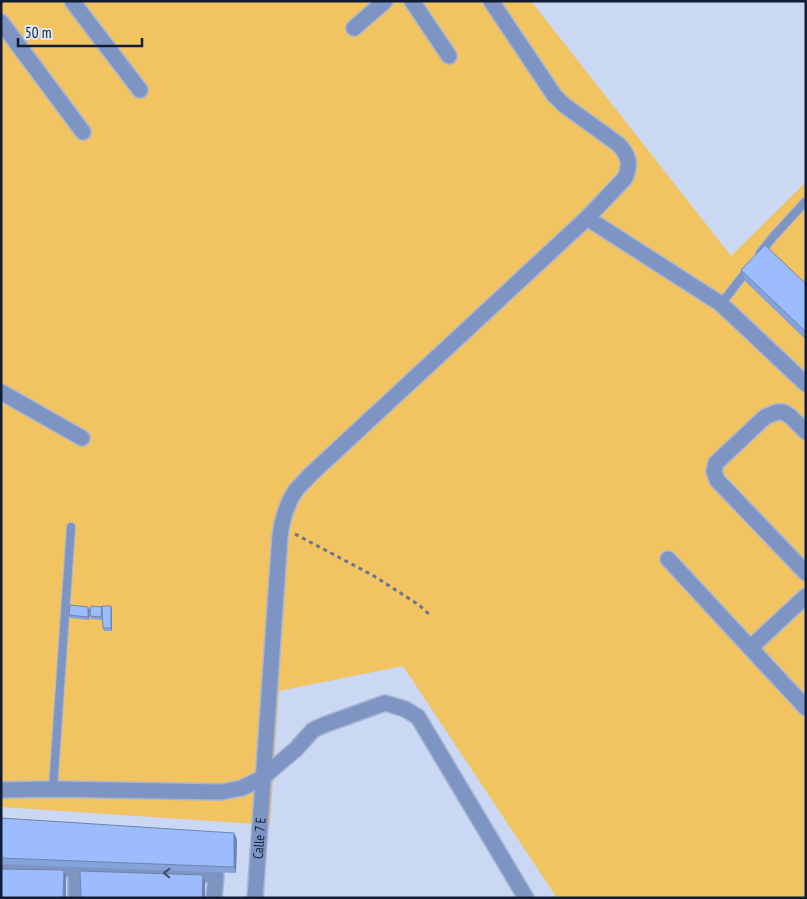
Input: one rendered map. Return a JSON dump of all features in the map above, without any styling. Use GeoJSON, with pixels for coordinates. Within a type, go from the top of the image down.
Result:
{"type":"FeatureCollection","features":[{"type":"Feature","properties":{"kind":"street"},"geometry":{"type":"LineString","coordinates":[[72,1],[140,90]]}},
{"type":"Feature","properties":{"kind":"street"},"geometry":{"type":"LineString","coordinates":[[354,28],[385,1]]}},
{"type":"Feature","properties":{"kind":"street"},"geometry":{"type":"LineString","coordinates":[[412,1],[449,56]]}},
{"type":"Feature","properties":{"kind":"street","name":"Calle 7 E"},"geometry":{"type":"LineString","coordinates":[[255,898],[280,532],[288,503],[296,490],[310,475],[587,218],[625,178],[629,170],[627,156],[618,144],[564,105],[554,95],[491,1]]}},
{"type":"Feature","properties":{"kind":"street"},"geometry":{"type":"LineString","coordinates":[[1,22],[83,132]]}},
{"type":"Feature","properties":{"kind":"street"},"geometry":{"type":"LineString","coordinates":[[587,218],[721,304],[806,384]]}},
{"type":"Feature","properties":{"kind":"street"},"geometry":{"type":"LineString","coordinates":[[1,392],[82,438]]}},
{"type":"Feature","properties":{"kind":"street"},"geometry":{"type":"LineString","coordinates":[[806,432],[790,416],[783,412],[777,412],[765,417],[716,463],[714,471],[717,480],[806,573]]}},
{"type":"Feature","properties":{"kind":"street"},"geometry":{"type":"LineString","coordinates":[[668,559],[806,708]]}},
{"type":"Feature","properties":{"kind":"street"},"geometry":{"type":"LineString","coordinates":[[750,648],[806,596]]}},
{"type":"Feature","properties":{"kind":"street"},"geometry":{"type":"LineString","coordinates":[[1,790],[222,792],[242,788],[262,778],[296,750],[313,730],[385,703],[405,709],[418,717],[526,898]]}},
{"type":"Feature","properties":{"kind":"street"},"geometry":{"type":"LineString","coordinates":[[1,866],[216,875],[214,898]]}},
{"type":"Feature","properties":{"kind":"street"},"geometry":{"type":"LineString","coordinates":[[76,870],[76,898]]}},
{"type":"Feature","properties":{"kind":"lane"},"geometry":{"type":"LineString","coordinates":[[721,304],[773,237],[806,201]]}},
{"type":"Feature","properties":{"kind":"lane"},"geometry":{"type":"LineString","coordinates":[[53,789],[71,527]]}},
{"type":"Feature","properties":{"kind":"path"},"geometry":{"type":"LineString","coordinates":[[280,532],[374,576],[419,605],[432,616]]}},
{"type":"Feature","properties":{"kind":"shaded area"},"geometry":{"type":"Polygon","coordinates":[[[1,1],[531,1],[731,256],[806,182],[806,898],[557,898],[403,666],[279,691],[270,825],[1,807],[1,1]]]}},
{"type":"Feature","properties":{"kind":"building"},"geometry":{"type":"Polygon","coordinates":[[[765,245],[806,284],[806,332],[741,270],[765,245]]]}},
{"type":"Feature","properties":{"kind":"building"},"geometry":{"type":"Polygon","coordinates":[[[70,605],[88,607],[88,617],[69,615],[70,605]]]}},
{"type":"Feature","properties":{"kind":"building"},"geometry":{"type":"Polygon","coordinates":[[[91,606],[102,607],[101,617],[90,616],[91,606]]]}},
{"type":"Feature","properties":{"kind":"building"},"geometry":{"type":"Polygon","coordinates":[[[102,606],[111,606],[111,628],[103,628],[102,606]]]}},
{"type":"Feature","properties":{"kind":"building"},"geometry":{"type":"Polygon","coordinates":[[[1,818],[234,833],[234,867],[1,858],[1,818]]]}},
{"type":"Feature","properties":{"kind":"building"},"geometry":{"type":"Polygon","coordinates":[[[1,869],[64,870],[63,898],[1,898],[1,869]]]}},
{"type":"Feature","properties":{"kind":"building"},"geometry":{"type":"Polygon","coordinates":[[[80,871],[203,875],[202,898],[81,898],[80,871]]]}}]}
